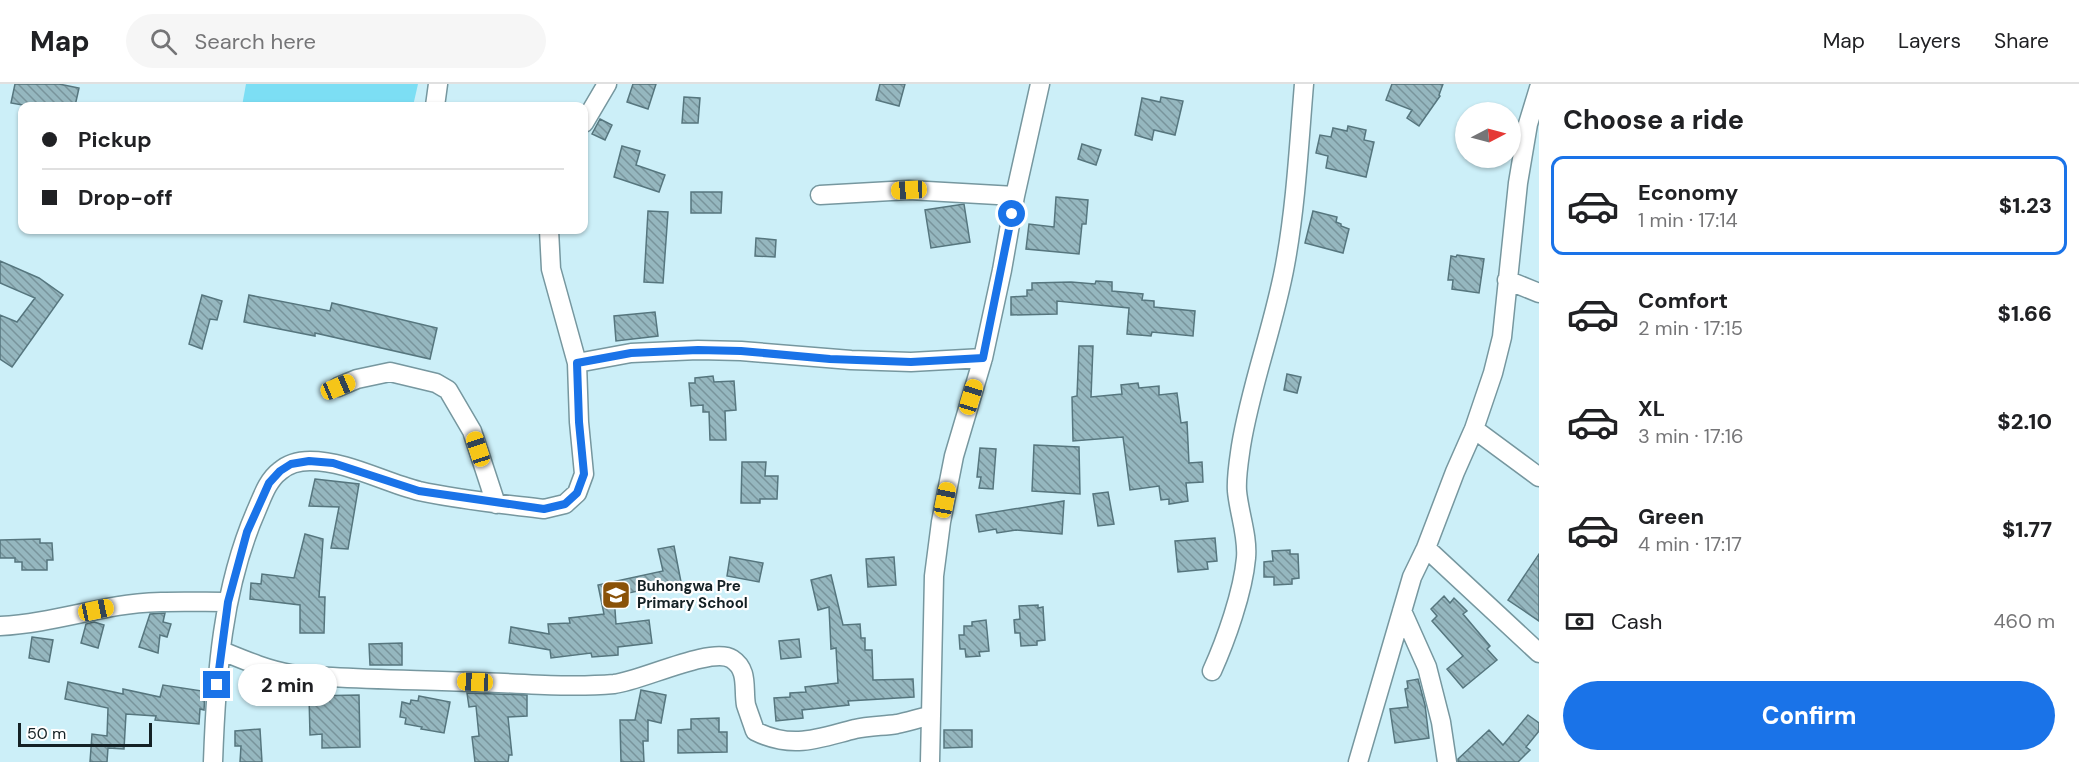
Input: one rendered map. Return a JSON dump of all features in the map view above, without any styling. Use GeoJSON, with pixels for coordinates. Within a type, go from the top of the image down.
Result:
{"type":"FeatureCollection","features":[{"type":"Feature","properties":{"kind":"street"},"geometry":{"type":"LineString","coordinates":[[436,102],[438,84]]}},
{"type":"Feature","properties":{"kind":"street"},"geometry":{"type":"LineString","coordinates":[[588,116],[607,84]]}},
{"type":"Feature","properties":{"kind":"street"},"geometry":{"type":"LineString","coordinates":[[930,762],[929,716],[934,576],[941,522],[954,456],[983,358],[1040,84]]}},
{"type":"Feature","properties":{"kind":"street"},"geometry":{"type":"LineString","coordinates":[[1212,671],[1230,622],[1246,558],[1237,490],[1241,446],[1253,387],[1285,266],[1294,208],[1304,84]]}},
{"type":"Feature","properties":{"kind":"street"},"geometry":{"type":"LineString","coordinates":[[1358,762],[1412,577],[1474,429],[1493,373],[1502,337],[1518,183],[1528,124],[1539,88]]}},
{"type":"Feature","properties":{"kind":"street"},"geometry":{"type":"LineString","coordinates":[[820,195],[909,190],[1015,196]]}},
{"type":"Feature","properties":{"kind":"street"},"geometry":{"type":"LineString","coordinates":[[213,762],[215,702],[228,602],[247,532],[269,483],[280,471],[291,464],[309,461],[333,463],[419,491],[496,504],[544,509],[565,504],[577,493],[584,474],[577,363],[550,269],[549,234]]}},
{"type":"Feature","properties":{"kind":"street"},"geometry":{"type":"LineString","coordinates":[[1507,280],[1539,293]]}},
{"type":"Feature","properties":{"kind":"street"},"geometry":{"type":"LineString","coordinates":[[577,363],[631,353],[698,350],[911,362],[983,358]]}},
{"type":"Feature","properties":{"kind":"street"},"geometry":{"type":"LineString","coordinates":[[338,387],[357,379],[390,372],[436,382],[448,390],[472,431],[496,504]]}},
{"type":"Feature","properties":{"kind":"street"},"geometry":{"type":"LineString","coordinates":[[1474,429],[1539,477]]}},
{"type":"Feature","properties":{"kind":"street"},"geometry":{"type":"LineString","coordinates":[[1426,548],[1539,653]]}},
{"type":"Feature","properties":{"kind":"street"},"geometry":{"type":"LineString","coordinates":[[0,626],[35,623],[119,606],[228,602]]}},
{"type":"Feature","properties":{"kind":"street"},"geometry":{"type":"LineString","coordinates":[[1402,611],[1427,667],[1441,722],[1447,762]]}},
{"type":"Feature","properties":{"kind":"street"},"geometry":{"type":"LineString","coordinates":[[222,651],[263,668],[291,674],[361,679],[582,687],[620,683],[704,658],[723,656],[732,659],[742,671],[746,682],[746,702],[750,718],[756,731],[767,737],[790,741],[818,740],[856,729],[900,723],[929,716]]}},
{"type":"Feature","properties":{"kind":"shaded area"},"geometry":{"type":"Polygon","coordinates":[[[246,84],[418,84],[414,102],[243,102],[246,84]]]}},
{"type":"Feature","properties":{"kind":"building"},"geometry":{"type":"Polygon","coordinates":[[[15,84],[59,84],[79,88],[76,102],[11,103],[15,84]]]}},
{"type":"Feature","properties":{"kind":"building"},"geometry":{"type":"Polygon","coordinates":[[[633,84],[656,84],[648,109],[627,102],[633,84]]]}},
{"type":"Feature","properties":{"kind":"building"},"geometry":{"type":"Polygon","coordinates":[[[880,84],[905,84],[899,106],[876,100],[880,84]]]}},
{"type":"Feature","properties":{"kind":"building"},"geometry":{"type":"Polygon","coordinates":[[[1392,84],[1443,84],[1440,96],[1419,126],[1407,118],[1412,110],[1386,100],[1392,84]]]}},
{"type":"Feature","properties":{"kind":"building"},"geometry":{"type":"Polygon","coordinates":[[[684,97],[700,98],[698,123],[682,123],[684,97]]]}},
{"type":"Feature","properties":{"kind":"building"},"geometry":{"type":"Polygon","coordinates":[[[1161,97],[1183,101],[1175,135],[1154,130],[1152,140],[1135,135],[1142,98],[1160,102],[1161,97]]]}},
{"type":"Feature","properties":{"kind":"building"},"geometry":{"type":"Polygon","coordinates":[[[600,119],[612,125],[605,140],[592,134],[600,119]]]}},
{"type":"Feature","properties":{"kind":"building"},"geometry":{"type":"Polygon","coordinates":[[[1348,126],[1366,130],[1364,140],[1374,142],[1366,177],[1326,168],[1328,156],[1316,153],[1320,135],[1331,137],[1333,128],[1347,131],[1348,126]]]}},
{"type":"Feature","properties":{"kind":"building"},"geometry":{"type":"Polygon","coordinates":[[[1082,144],[1101,150],[1096,165],[1078,159],[1082,144]]]}},
{"type":"Feature","properties":{"kind":"building"},"geometry":{"type":"Polygon","coordinates":[[[622,146],[640,151],[636,165],[665,175],[659,192],[614,177],[622,146]]]}},
{"type":"Feature","properties":{"kind":"building"},"geometry":{"type":"Polygon","coordinates":[[[691,192],[722,192],[721,213],[691,213],[691,192]]]}},
{"type":"Feature","properties":{"kind":"building"},"geometry":{"type":"Polygon","coordinates":[[[1056,197],[1088,200],[1086,224],[1082,224],[1079,254],[1026,249],[1029,224],[1054,227],[1056,197]]]}},
{"type":"Feature","properties":{"kind":"building"},"geometry":{"type":"Polygon","coordinates":[[[964,204],[970,242],[931,248],[925,210],[964,204]]]}},
{"type":"Feature","properties":{"kind":"building"},"geometry":{"type":"Polygon","coordinates":[[[648,211],[668,212],[663,283],[644,282],[648,211]]]}},
{"type":"Feature","properties":{"kind":"building"},"geometry":{"type":"Polygon","coordinates":[[[1313,211],[1337,217],[1336,222],[1349,229],[1343,253],[1305,243],[1313,211]]]}},
{"type":"Feature","properties":{"kind":"building"},"geometry":{"type":"Polygon","coordinates":[[[756,238],[776,240],[775,257],[755,256],[756,238]]]}},
{"type":"Feature","properties":{"kind":"building"},"geometry":{"type":"Polygon","coordinates":[[[1457,255],[1484,259],[1479,293],[1452,289],[1453,280],[1448,280],[1451,256],[1456,257],[1457,255]]]}},
{"type":"Feature","properties":{"kind":"building"},"geometry":{"type":"Polygon","coordinates":[[[0,261],[39,278],[63,295],[12,367],[0,359],[0,315],[17,322],[35,298],[0,283],[0,261]]]}},
{"type":"Feature","properties":{"kind":"building"},"geometry":{"type":"Polygon","coordinates":[[[1096,281],[1112,282],[1112,291],[1143,294],[1142,300],[1154,301],[1154,307],[1195,311],[1193,336],[1152,332],[1151,336],[1127,334],[1129,308],[1057,301],[1057,314],[1011,315],[1011,297],[1027,296],[1027,290],[1032,290],[1032,283],[1095,284],[1096,281]]]}},
{"type":"Feature","properties":{"kind":"building"},"geometry":{"type":"Polygon","coordinates":[[[202,295],[222,301],[217,320],[210,319],[202,349],[189,344],[202,295]]]}},
{"type":"Feature","properties":{"kind":"building"},"geometry":{"type":"Polygon","coordinates":[[[249,295],[330,311],[332,303],[437,328],[430,359],[315,333],[315,336],[244,322],[249,295]]]}},
{"type":"Feature","properties":{"kind":"building"},"geometry":{"type":"Polygon","coordinates":[[[655,312],[658,336],[616,341],[614,316],[655,312]]]}},
{"type":"Feature","properties":{"kind":"building"},"geometry":{"type":"Polygon","coordinates":[[[1079,346],[1093,346],[1091,397],[1122,394],[1121,385],[1138,383],[1139,388],[1159,386],[1159,395],[1177,393],[1181,423],[1187,422],[1189,463],[1202,462],[1203,482],[1186,483],[1188,501],[1169,504],[1169,499],[1161,500],[1159,486],[1130,490],[1123,437],[1073,441],[1072,397],[1077,396],[1079,346]]]}},
{"type":"Feature","properties":{"kind":"building"},"geometry":{"type":"Polygon","coordinates":[[[1287,374],[1301,377],[1297,393],[1284,390],[1287,374]]]}},
{"type":"Feature","properties":{"kind":"building"},"geometry":{"type":"Polygon","coordinates":[[[713,376],[714,382],[734,381],[736,410],[725,411],[726,440],[710,440],[709,412],[703,412],[703,405],[691,406],[689,383],[695,383],[695,378],[713,376]]]}},
{"type":"Feature","properties":{"kind":"building"},"geometry":{"type":"Polygon","coordinates":[[[1034,445],[1079,447],[1080,494],[1032,491],[1034,445]]]}},
{"type":"Feature","properties":{"kind":"building"},"geometry":{"type":"Polygon","coordinates":[[[980,448],[996,449],[993,489],[979,488],[981,477],[977,477],[980,448]]]}},
{"type":"Feature","properties":{"kind":"building"},"geometry":{"type":"Polygon","coordinates":[[[742,462],[766,462],[765,476],[778,476],[777,499],[760,499],[760,503],[741,503],[742,462]]]}},
{"type":"Feature","properties":{"kind":"building"},"geometry":{"type":"Polygon","coordinates":[[[315,479],[359,484],[348,549],[331,548],[339,507],[309,506],[315,479]]]}},
{"type":"Feature","properties":{"kind":"building"},"geometry":{"type":"Polygon","coordinates":[[[1108,492],[1114,524],[1098,526],[1093,494],[1108,492]]]}},
{"type":"Feature","properties":{"kind":"building"},"geometry":{"type":"Polygon","coordinates":[[[1064,501],[1062,534],[1016,530],[997,533],[996,529],[979,532],[976,515],[1064,501]]]}},
{"type":"Feature","properties":{"kind":"building"},"geometry":{"type":"Polygon","coordinates":[[[305,534],[323,539],[319,597],[325,597],[324,633],[300,633],[300,605],[250,599],[251,583],[261,584],[262,574],[294,578],[305,534]]]}},
{"type":"Feature","properties":{"kind":"building"},"geometry":{"type":"Polygon","coordinates":[[[1215,538],[1217,561],[1207,562],[1208,569],[1178,572],[1175,541],[1215,538]]]}},
{"type":"Feature","properties":{"kind":"building"},"geometry":{"type":"Polygon","coordinates":[[[40,539],[40,543],[52,543],[53,560],[47,560],[47,570],[22,570],[22,562],[15,562],[15,558],[0,558],[0,540],[40,539]]]}},
{"type":"Feature","properties":{"kind":"building"},"geometry":{"type":"Polygon","coordinates":[[[674,546],[681,582],[614,596],[616,624],[649,620],[652,643],[618,647],[618,655],[592,657],[591,653],[551,658],[550,650],[509,643],[511,627],[549,634],[548,624],[570,623],[569,618],[604,614],[598,585],[663,571],[658,549],[674,546]]]}},
{"type":"Feature","properties":{"kind":"building"},"geometry":{"type":"Polygon","coordinates":[[[1290,550],[1290,554],[1298,554],[1299,578],[1292,579],[1292,584],[1274,585],[1274,577],[1264,577],[1264,562],[1273,561],[1272,551],[1290,550]]]}},
{"type":"Feature","properties":{"kind":"building"},"geometry":{"type":"Polygon","coordinates":[[[1539,554],[1539,621],[1508,600],[1539,554]]]}},
{"type":"Feature","properties":{"kind":"building"},"geometry":{"type":"Polygon","coordinates":[[[730,557],[763,563],[759,582],[727,576],[730,557]]]}},
{"type":"Feature","properties":{"kind":"building"},"geometry":{"type":"Polygon","coordinates":[[[894,557],[896,585],[868,587],[866,559],[894,557]]]}},
{"type":"Feature","properties":{"kind":"building"},"geometry":{"type":"Polygon","coordinates":[[[831,575],[843,625],[860,624],[861,638],[865,638],[865,650],[872,650],[873,680],[913,679],[914,697],[848,701],[849,705],[802,710],[803,718],[776,721],[774,698],[790,697],[790,693],[806,692],[805,687],[838,683],[836,648],[831,649],[829,607],[818,610],[811,580],[831,575]]]}},
{"type":"Feature","properties":{"kind":"building"},"geometry":{"type":"Polygon","coordinates":[[[1444,596],[1450,603],[1454,598],[1467,611],[1463,614],[1490,646],[1487,649],[1497,660],[1463,688],[1447,669],[1463,656],[1432,621],[1437,616],[1431,609],[1444,596]]]}},
{"type":"Feature","properties":{"kind":"building"},"geometry":{"type":"Polygon","coordinates":[[[1038,605],[1038,608],[1043,607],[1045,640],[1037,641],[1037,645],[1021,646],[1020,633],[1015,633],[1014,620],[1020,619],[1019,606],[1038,605]]]}},
{"type":"Feature","properties":{"kind":"building"},"geometry":{"type":"Polygon","coordinates":[[[165,613],[163,622],[171,624],[167,637],[160,635],[158,653],[139,647],[150,614],[165,613]]]}},
{"type":"Feature","properties":{"kind":"building"},"geometry":{"type":"Polygon","coordinates":[[[986,620],[989,651],[979,652],[980,656],[966,657],[965,649],[960,649],[959,635],[964,635],[964,626],[972,626],[972,622],[986,620]]]}},
{"type":"Feature","properties":{"kind":"building"},"geometry":{"type":"Polygon","coordinates":[[[94,622],[104,625],[98,648],[81,643],[86,624],[94,622]]]}},
{"type":"Feature","properties":{"kind":"building"},"geometry":{"type":"Polygon","coordinates":[[[32,637],[53,640],[49,662],[29,658],[32,637]]]}},
{"type":"Feature","properties":{"kind":"building"},"geometry":{"type":"Polygon","coordinates":[[[799,639],[801,657],[781,659],[779,641],[799,639]]]}},
{"type":"Feature","properties":{"kind":"building"},"geometry":{"type":"Polygon","coordinates":[[[402,643],[402,665],[370,665],[369,644],[402,643]]]}},
{"type":"Feature","properties":{"kind":"building"},"geometry":{"type":"Polygon","coordinates":[[[1418,679],[1425,705],[1429,738],[1395,743],[1390,709],[1408,707],[1405,689],[1408,688],[1407,681],[1418,679]]]}},
{"type":"Feature","properties":{"kind":"building"},"geometry":{"type":"Polygon","coordinates":[[[68,682],[123,694],[123,689],[160,697],[163,685],[202,691],[201,693],[205,694],[204,710],[200,709],[199,724],[155,720],[156,716],[126,714],[124,749],[108,748],[107,762],[90,762],[92,734],[107,736],[108,708],[65,699],[68,682]]]}},
{"type":"Feature","properties":{"kind":"building"},"geometry":{"type":"Polygon","coordinates":[[[641,690],[666,695],[661,723],[648,720],[648,741],[643,741],[644,762],[621,762],[620,720],[635,720],[641,690]]]}},
{"type":"Feature","properties":{"kind":"building"},"geometry":{"type":"Polygon","coordinates":[[[467,693],[527,695],[527,716],[508,717],[512,755],[509,755],[508,762],[475,762],[472,737],[479,736],[476,706],[469,707],[467,693]]]}},
{"type":"Feature","properties":{"kind":"building"},"geometry":{"type":"Polygon","coordinates":[[[359,695],[360,747],[322,748],[322,734],[310,735],[309,696],[359,695]]]}},
{"type":"Feature","properties":{"kind":"building"},"geometry":{"type":"Polygon","coordinates":[[[419,696],[450,702],[444,733],[405,724],[406,718],[400,717],[402,702],[410,704],[411,700],[418,701],[419,696]]]}},
{"type":"Feature","properties":{"kind":"building"},"geometry":{"type":"Polygon","coordinates":[[[1528,715],[1539,723],[1539,731],[1526,747],[1530,750],[1518,762],[1458,762],[1458,759],[1489,730],[1503,745],[1528,715]]]}},
{"type":"Feature","properties":{"kind":"building"},"geometry":{"type":"Polygon","coordinates":[[[719,718],[719,732],[727,732],[727,752],[678,753],[678,730],[691,729],[691,719],[719,718]]]}},
{"type":"Feature","properties":{"kind":"building"},"geometry":{"type":"Polygon","coordinates":[[[260,729],[262,762],[240,762],[241,746],[235,746],[235,731],[260,729]]]}},
{"type":"Feature","properties":{"kind":"building"},"geometry":{"type":"Polygon","coordinates":[[[944,730],[972,730],[972,747],[944,748],[944,730]]]}},
{"type":"Feature","properties":{"kind":"place","name":"Buhongwa Pre Primary School"},"geometry":{"type":"Point","coordinates":[616,595]}},
{"type":"Feature","properties":{"kind":"route"},"geometry":{"type":"LineString","coordinates":[[217,685],[228,602],[247,532],[269,483],[280,471],[291,464],[309,461],[333,463],[419,491],[496,504],[544,509],[565,504],[577,493],[584,474],[577,363],[631,353],[698,350],[911,362],[983,358],[1012,214]]}}]}
